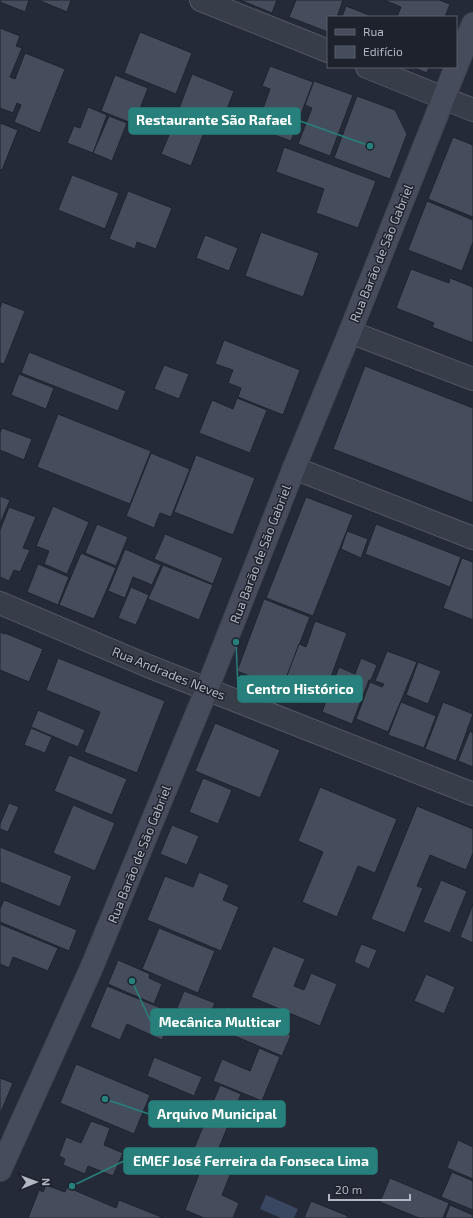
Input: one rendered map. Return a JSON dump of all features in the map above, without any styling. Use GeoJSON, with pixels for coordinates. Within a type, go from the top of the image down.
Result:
{"type":"FeatureCollection","features":[{"type":"Feature","properties":{"kind":"main road","name":"Rua Barão de São Gabriel"},"geometry":{"type":"LineString","coordinates":[[457,64],[473,24]]}},
{"type":"Feature","properties":{"kind":"main road","name":"Rua Barão de São Gabriel"},"geometry":{"type":"LineString","coordinates":[[0,1170],[92,969],[207,689],[294,468],[456,68]]}},
{"type":"Feature","properties":{"kind":"street"},"geometry":{"type":"LineString","coordinates":[[201,0],[327,51]]}},
{"type":"Feature","properties":{"kind":"street"},"geometry":{"type":"LineString","coordinates":[[369,68],[473,110]]}},
{"type":"Feature","properties":{"kind":"street"},"geometry":{"type":"LineString","coordinates":[[350,332],[473,379]]}},
{"type":"Feature","properties":{"kind":"street"},"geometry":{"type":"LineString","coordinates":[[294,468],[473,538]]}},
{"type":"Feature","properties":{"kind":"street","name":"Rua Andrades Neves"},"geometry":{"type":"LineString","coordinates":[[0,603],[148,666],[473,794]]}},
{"type":"Feature","properties":{"kind":"water"},"geometry":{"type":"Polygon","coordinates":[[[266,1195],[298,1209],[294,1218],[281,1218],[260,1209],[266,1195]]]}},
{"type":"Feature","properties":{"kind":"building"},"geometry":{"type":"Polygon","coordinates":[[[0,0],[29,0],[25,12],[0,2],[0,0]]]}},
{"type":"Feature","properties":{"kind":"building"},"geometry":{"type":"Polygon","coordinates":[[[38,0],[71,0],[67,12],[38,0]]]}},
{"type":"Feature","properties":{"kind":"building"},"geometry":{"type":"Polygon","coordinates":[[[240,0],[277,0],[272,13],[240,0]]]}},
{"type":"Feature","properties":{"kind":"building"},"geometry":{"type":"Polygon","coordinates":[[[296,0],[343,0],[337,16],[327,16],[327,32],[289,17],[296,0]]]}},
{"type":"Feature","properties":{"kind":"building"},"geometry":{"type":"Polygon","coordinates":[[[384,0],[439,0],[450,4],[445,16],[397,16],[401,7],[384,0]]]}},
{"type":"Feature","properties":{"kind":"building"},"geometry":{"type":"Polygon","coordinates":[[[346,6],[371,16],[342,16],[346,6]]]}},
{"type":"Feature","properties":{"kind":"building"},"geometry":{"type":"Polygon","coordinates":[[[0,28],[20,36],[16,46],[22,48],[10,77],[15,79],[25,53],[65,69],[40,133],[14,122],[21,105],[17,103],[13,113],[0,108],[0,28]]]}},
{"type":"Feature","properties":{"kind":"building"},"geometry":{"type":"Polygon","coordinates":[[[140,32],[192,53],[176,94],[124,73],[140,32]]]}},
{"type":"Feature","properties":{"kind":"building"},"geometry":{"type":"Polygon","coordinates":[[[270,66],[313,82],[291,141],[256,128],[270,89],[262,86],[270,66]]]}},
{"type":"Feature","properties":{"kind":"building"},"geometry":{"type":"Polygon","coordinates":[[[415,68],[429,68],[427,73],[415,68]]]}},
{"type":"Feature","properties":{"kind":"building"},"geometry":{"type":"Polygon","coordinates":[[[192,74],[234,91],[222,122],[211,117],[208,126],[177,114],[192,74]]]}},
{"type":"Feature","properties":{"kind":"building"},"geometry":{"type":"Polygon","coordinates":[[[115,75],[148,88],[134,124],[101,111],[115,75]]]}},
{"type":"Feature","properties":{"kind":"building"},"geometry":{"type":"Polygon","coordinates":[[[314,81],[353,95],[330,156],[298,144],[312,108],[305,105],[314,81]]]}},
{"type":"Feature","properties":{"kind":"building"},"geometry":{"type":"Polygon","coordinates":[[[357,96],[395,110],[407,134],[390,179],[334,158],[357,96]]]}},
{"type":"Feature","properties":{"kind":"building"},"geometry":{"type":"Polygon","coordinates":[[[88,107],[107,115],[93,153],[67,143],[74,126],[80,128],[88,107]]]}},
{"type":"Feature","properties":{"kind":"building"},"geometry":{"type":"Polygon","coordinates":[[[109,116],[127,123],[112,161],[93,153],[109,116]]]}},
{"type":"Feature","properties":{"kind":"building"},"geometry":{"type":"Polygon","coordinates":[[[170,116],[205,130],[191,166],[161,154],[169,135],[164,133],[170,116]]]}},
{"type":"Feature","properties":{"kind":"building"},"geometry":{"type":"Polygon","coordinates":[[[0,123],[18,130],[2,170],[0,170],[0,123]]]}},
{"type":"Feature","properties":{"kind":"building"},"geometry":{"type":"Polygon","coordinates":[[[453,137],[473,145],[473,217],[428,199],[453,137]]]}},
{"type":"Feature","properties":{"kind":"building"},"geometry":{"type":"Polygon","coordinates":[[[284,147],[376,181],[358,228],[316,213],[324,189],[276,172],[284,147]]]}},
{"type":"Feature","properties":{"kind":"building"},"geometry":{"type":"Polygon","coordinates":[[[72,175],[119,193],[105,229],[58,210],[72,175]]]}},
{"type":"Feature","properties":{"kind":"building"},"geometry":{"type":"Polygon","coordinates":[[[128,191],[172,208],[156,249],[137,242],[135,249],[109,239],[128,191]]]}},
{"type":"Feature","properties":{"kind":"building"},"geometry":{"type":"Polygon","coordinates":[[[427,201],[473,220],[473,242],[462,271],[408,250],[427,201]]]}},
{"type":"Feature","properties":{"kind":"building"},"geometry":{"type":"Polygon","coordinates":[[[261,232],[319,253],[303,297],[245,276],[261,232]]]}},
{"type":"Feature","properties":{"kind":"building"},"geometry":{"type":"Polygon","coordinates":[[[205,235],[238,248],[229,271],[196,258],[205,235]]]}},
{"type":"Feature","properties":{"kind":"building"},"geometry":{"type":"Polygon","coordinates":[[[411,269],[449,283],[450,278],[473,287],[473,343],[432,327],[434,323],[396,308],[411,269]]]}},
{"type":"Feature","properties":{"kind":"building"},"geometry":{"type":"Polygon","coordinates":[[[2,302],[25,311],[4,364],[0,363],[0,308],[2,302]]]}},
{"type":"Feature","properties":{"kind":"building"},"geometry":{"type":"Polygon","coordinates":[[[224,340],[300,370],[283,415],[238,397],[241,388],[228,383],[233,370],[215,364],[224,340]]]}},
{"type":"Feature","properties":{"kind":"building"},"geometry":{"type":"Polygon","coordinates":[[[29,352],[126,391],[118,411],[21,373],[29,352]]]}},
{"type":"Feature","properties":{"kind":"building"},"geometry":{"type":"Polygon","coordinates":[[[164,365],[189,374],[179,399],[154,389],[164,365]]]}},
{"type":"Feature","properties":{"kind":"building"},"geometry":{"type":"Polygon","coordinates":[[[365,366],[473,408],[473,503],[333,449],[365,366]]]}},
{"type":"Feature","properties":{"kind":"building"},"geometry":{"type":"Polygon","coordinates":[[[19,374],[54,388],[46,409],[11,395],[19,374]]]}},
{"type":"Feature","properties":{"kind":"building"},"geometry":{"type":"Polygon","coordinates":[[[237,398],[267,410],[250,453],[199,433],[212,400],[233,409],[237,398]]]}},
{"type":"Feature","properties":{"kind":"building"},"geometry":{"type":"Polygon","coordinates":[[[58,414],[151,451],[130,504],[37,467],[58,414]]]}},
{"type":"Feature","properties":{"kind":"building"},"geometry":{"type":"Polygon","coordinates":[[[2,428],[32,439],[24,460],[0,450],[0,433],[2,428]]]}},
{"type":"Feature","properties":{"kind":"building"},"geometry":{"type":"Polygon","coordinates":[[[151,453],[190,469],[171,517],[160,513],[154,528],[126,516],[151,453]]]}},
{"type":"Feature","properties":{"kind":"building"},"geometry":{"type":"Polygon","coordinates":[[[196,455],[255,478],[233,535],[174,512],[196,455]]]}},
{"type":"Feature","properties":{"kind":"building"},"geometry":{"type":"Polygon","coordinates":[[[0,496],[10,500],[0,524],[0,496]]]}},
{"type":"Feature","properties":{"kind":"building"},"geometry":{"type":"Polygon","coordinates":[[[306,497],[353,515],[313,616],[266,598],[306,497]]]}},
{"type":"Feature","properties":{"kind":"building"},"geometry":{"type":"Polygon","coordinates":[[[53,506],[89,522],[67,574],[44,564],[49,551],[36,546],[53,506]]]}},
{"type":"Feature","properties":{"kind":"building"},"geometry":{"type":"Polygon","coordinates":[[[9,507],[36,517],[23,548],[30,550],[20,572],[14,570],[9,581],[0,577],[0,530],[9,507]]]}},
{"type":"Feature","properties":{"kind":"building"},"geometry":{"type":"Polygon","coordinates":[[[97,524],[128,537],[116,566],[85,553],[97,524]]]}},
{"type":"Feature","properties":{"kind":"building"},"geometry":{"type":"Polygon","coordinates":[[[376,524],[461,557],[450,587],[365,554],[376,524]]]}},
{"type":"Feature","properties":{"kind":"building"},"geometry":{"type":"Polygon","coordinates":[[[347,531],[368,539],[361,558],[341,549],[347,531]]]}},
{"type":"Feature","properties":{"kind":"building"},"geometry":{"type":"Polygon","coordinates":[[[165,534],[223,558],[213,584],[154,559],[165,534]]]}},
{"type":"Feature","properties":{"kind":"building"},"geometry":{"type":"Polygon","coordinates":[[[125,549],[161,565],[152,585],[133,577],[125,598],[108,591],[125,549]]]}},
{"type":"Feature","properties":{"kind":"building"},"geometry":{"type":"Polygon","coordinates":[[[81,553],[116,568],[94,619],[59,605],[81,553]]]}},
{"type":"Feature","properties":{"kind":"building"},"geometry":{"type":"Polygon","coordinates":[[[462,558],[473,562],[473,620],[443,608],[462,558]]]}},
{"type":"Feature","properties":{"kind":"building"},"geometry":{"type":"Polygon","coordinates":[[[38,564],[69,577],[58,605],[27,592],[38,564]]]}},
{"type":"Feature","properties":{"kind":"building"},"geometry":{"type":"Polygon","coordinates":[[[163,565],[213,585],[199,620],[148,599],[163,565]]]}},
{"type":"Feature","properties":{"kind":"building"},"geometry":{"type":"Polygon","coordinates":[[[131,587],[149,595],[136,625],[118,618],[131,587]]]}},
{"type":"Feature","properties":{"kind":"building"},"geometry":{"type":"Polygon","coordinates":[[[264,599],[310,617],[282,689],[237,671],[264,599]]]}},
{"type":"Feature","properties":{"kind":"building"},"geometry":{"type":"Polygon","coordinates":[[[315,621],[347,633],[321,704],[282,689],[299,644],[306,647],[315,621]]]}},
{"type":"Feature","properties":{"kind":"building"},"geometry":{"type":"Polygon","coordinates":[[[0,632],[43,649],[29,682],[0,670],[0,632]]]}},
{"type":"Feature","properties":{"kind":"building"},"geometry":{"type":"Polygon","coordinates":[[[387,651],[417,662],[388,732],[356,719],[370,682],[382,687],[384,684],[375,681],[387,651]]]}},
{"type":"Feature","properties":{"kind":"building"},"geometry":{"type":"Polygon","coordinates":[[[58,658],[165,701],[137,773],[84,752],[100,712],[46,690],[58,658]]]}},
{"type":"Feature","properties":{"kind":"building"},"geometry":{"type":"Polygon","coordinates":[[[361,658],[377,665],[371,680],[369,680],[352,724],[322,712],[339,667],[355,674],[361,658]]]}},
{"type":"Feature","properties":{"kind":"building"},"geometry":{"type":"Polygon","coordinates":[[[418,662],[441,671],[428,704],[406,695],[418,662]]]}},
{"type":"Feature","properties":{"kind":"building"},"geometry":{"type":"Polygon","coordinates":[[[401,702],[436,716],[424,748],[388,735],[401,702]]]}},
{"type":"Feature","properties":{"kind":"building"},"geometry":{"type":"Polygon","coordinates":[[[443,702],[473,714],[456,761],[425,749],[443,702]]]}},
{"type":"Feature","properties":{"kind":"building"},"geometry":{"type":"Polygon","coordinates":[[[38,710],[85,730],[78,747],[31,727],[38,710]]]}},
{"type":"Feature","properties":{"kind":"building"},"geometry":{"type":"Polygon","coordinates":[[[215,723],[280,750],[260,798],[195,771],[215,723]]]}},
{"type":"Feature","properties":{"kind":"building"},"geometry":{"type":"Polygon","coordinates":[[[31,728],[52,737],[45,753],[24,745],[31,728]]]}},
{"type":"Feature","properties":{"kind":"building"},"geometry":{"type":"Polygon","coordinates":[[[470,731],[473,733],[473,767],[458,761],[470,731]]]}},
{"type":"Feature","properties":{"kind":"building"},"geometry":{"type":"Polygon","coordinates":[[[69,755],[127,779],[112,815],[54,791],[69,755]]]}},
{"type":"Feature","properties":{"kind":"building"},"geometry":{"type":"Polygon","coordinates":[[[203,778],[232,790],[218,824],[189,812],[203,778]]]}},
{"type":"Feature","properties":{"kind":"building"},"geometry":{"type":"Polygon","coordinates":[[[320,787],[397,819],[375,873],[358,866],[337,917],[302,902],[323,852],[298,841],[320,787]]]}},
{"type":"Feature","properties":{"kind":"building"},"geometry":{"type":"Polygon","coordinates":[[[9,803],[19,807],[8,832],[0,829],[0,824],[9,803]]]}},
{"type":"Feature","properties":{"kind":"building"},"geometry":{"type":"Polygon","coordinates":[[[73,805],[115,823],[95,871],[53,853],[73,805]]]}},
{"type":"Feature","properties":{"kind":"building"},"geometry":{"type":"Polygon","coordinates":[[[417,806],[473,829],[473,853],[466,870],[430,855],[417,886],[423,888],[405,933],[371,919],[417,806]]]}},
{"type":"Feature","properties":{"kind":"building"},"geometry":{"type":"Polygon","coordinates":[[[172,825],[199,836],[187,865],[160,854],[172,825]]]}},
{"type":"Feature","properties":{"kind":"building"},"geometry":{"type":"Polygon","coordinates":[[[0,847],[72,876],[60,907],[0,882],[0,847]]]}},
{"type":"Feature","properties":{"kind":"building"},"geometry":{"type":"Polygon","coordinates":[[[199,872],[229,885],[223,900],[239,907],[221,951],[147,920],[165,876],[193,887],[199,872]]]}},
{"type":"Feature","properties":{"kind":"building"},"geometry":{"type":"Polygon","coordinates":[[[441,880],[467,891],[450,933],[423,922],[441,880]]]}},
{"type":"Feature","properties":{"kind":"building"},"geometry":{"type":"Polygon","coordinates":[[[4,900],[77,930],[69,951],[0,922],[0,909],[4,900]]]}},
{"type":"Feature","properties":{"kind":"building"},"geometry":{"type":"Polygon","coordinates":[[[473,904],[473,943],[460,937],[473,904]]]}},
{"type":"Feature","properties":{"kind":"building"},"geometry":{"type":"Polygon","coordinates":[[[0,924],[58,948],[48,971],[13,957],[9,968],[0,964],[0,924]]]}},
{"type":"Feature","properties":{"kind":"building"},"geometry":{"type":"Polygon","coordinates":[[[159,928],[215,951],[198,993],[142,969],[159,928]]]}},
{"type":"Feature","properties":{"kind":"building"},"geometry":{"type":"Polygon","coordinates":[[[361,944],[377,950],[369,969],[354,962],[361,944]]]}},
{"type":"Feature","properties":{"kind":"building"},"geometry":{"type":"Polygon","coordinates":[[[273,946],[305,959],[294,986],[304,990],[311,973],[337,984],[320,1026],[251,997],[273,946]]]}},
{"type":"Feature","properties":{"kind":"building"},"geometry":{"type":"Polygon","coordinates":[[[118,960],[150,974],[149,978],[162,984],[154,1004],[108,984],[118,960]]]}},
{"type":"Feature","properties":{"kind":"building"},"geometry":{"type":"Polygon","coordinates":[[[426,974],[455,987],[444,1014],[414,1001],[426,974]]]}},
{"type":"Feature","properties":{"kind":"building"},"geometry":{"type":"Polygon","coordinates":[[[107,986],[173,1013],[162,1040],[127,1024],[120,1040],[90,1027],[107,986]]]}},
{"type":"Feature","properties":{"kind":"building"},"geometry":{"type":"Polygon","coordinates":[[[184,991],[215,1003],[207,1021],[177,1008],[184,991]]]}},
{"type":"Feature","properties":{"kind":"building"},"geometry":{"type":"Polygon","coordinates":[[[227,1007],[291,1035],[282,1056],[218,1029],[227,1007]]]}},
{"type":"Feature","properties":{"kind":"building"},"geometry":{"type":"Polygon","coordinates":[[[259,1048],[280,1057],[262,1101],[213,1081],[222,1059],[250,1071],[259,1048]]]}},
{"type":"Feature","properties":{"kind":"building"},"geometry":{"type":"Polygon","coordinates":[[[154,1057],[202,1077],[194,1096],[147,1076],[154,1057]]]}},
{"type":"Feature","properties":{"kind":"building"},"geometry":{"type":"Polygon","coordinates":[[[76,1064],[150,1095],[134,1134],[60,1103],[76,1064]]]}},
{"type":"Feature","properties":{"kind":"building"},"geometry":{"type":"Polygon","coordinates":[[[0,1078],[13,1083],[0,1114],[0,1078]]]}},
{"type":"Feature","properties":{"kind":"building"},"geometry":{"type":"Polygon","coordinates":[[[220,1085],[241,1094],[212,1165],[191,1156],[220,1085]]]}},
{"type":"Feature","properties":{"kind":"building"},"geometry":{"type":"Polygon","coordinates":[[[91,1121],[110,1128],[104,1145],[123,1153],[113,1176],[88,1166],[85,1174],[63,1165],[65,1159],[59,1156],[66,1137],[81,1143],[91,1121]]]}},
{"type":"Feature","properties":{"kind":"building"},"geometry":{"type":"Polygon","coordinates":[[[458,1140],[473,1147],[473,1179],[447,1168],[458,1140]]]}},
{"type":"Feature","properties":{"kind":"building"},"geometry":{"type":"Polygon","coordinates":[[[203,1164],[230,1175],[222,1195],[239,1203],[233,1218],[204,1218],[185,1210],[203,1164]]]}},
{"type":"Feature","properties":{"kind":"building"},"geometry":{"type":"Polygon","coordinates":[[[452,1172],[473,1181],[473,1210],[441,1197],[452,1172]]]}},
{"type":"Feature","properties":{"kind":"building"},"geometry":{"type":"Polygon","coordinates":[[[390,1178],[449,1203],[443,1218],[419,1218],[380,1202],[390,1178]]]}},
{"type":"Feature","properties":{"kind":"building"},"geometry":{"type":"Polygon","coordinates":[[[46,1185],[65,1192],[67,1187],[116,1208],[119,1200],[164,1218],[28,1218],[39,1190],[43,1192],[46,1185]]]}},
{"type":"Feature","properties":{"kind":"building"},"geometry":{"type":"Polygon","coordinates":[[[311,1201],[348,1216],[347,1218],[304,1218],[311,1201]]]}},
{"type":"Feature","properties":{"kind":"building"},"geometry":{"type":"Polygon","coordinates":[[[450,1205],[473,1215],[473,1218],[445,1218],[450,1205]]]}},
{"type":"Feature","properties":{"kind":"place","name":"Restaurante São Rafael"},"geometry":{"type":"Point","coordinates":[370,146]}},
{"type":"Feature","properties":{"kind":"place","name":"Centro Histórico"},"geometry":{"type":"Point","coordinates":[236,642]}},
{"type":"Feature","properties":{"kind":"place","name":"Mecânica Multicar"},"geometry":{"type":"Point","coordinates":[132,981]}},
{"type":"Feature","properties":{"kind":"place","name":"Arquivo Municipal"},"geometry":{"type":"Point","coordinates":[105,1099]}},
{"type":"Feature","properties":{"kind":"place","name":"EMEF José Ferreira da Fonseca Lima"},"geometry":{"type":"Point","coordinates":[72,1186]}}]}
